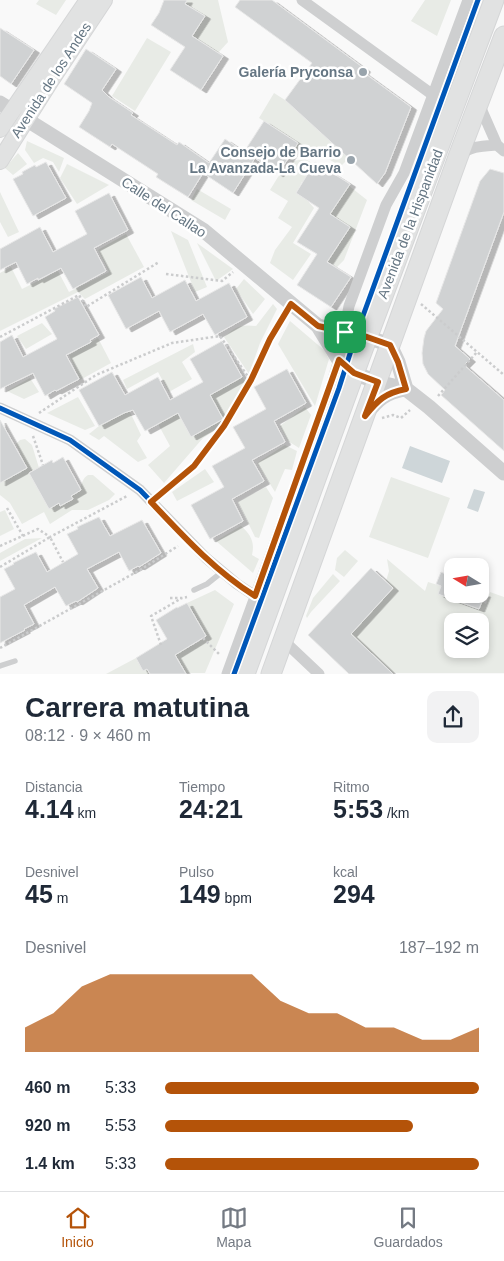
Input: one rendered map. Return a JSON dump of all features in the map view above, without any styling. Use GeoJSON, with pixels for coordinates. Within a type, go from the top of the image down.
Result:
{"type":"FeatureCollection","features":[{"type":"Feature","properties":{"kind":"main road","name":"Avenida de los Andes"},"geometry":{"type":"LineString","coordinates":[[0,128],[6,107],[88,0]]}},
{"type":"Feature","properties":{"kind":"main road","name":"Avenida de los Andes"},"geometry":{"type":"LineString","coordinates":[[0,161],[104,0]]}},
{"type":"Feature","properties":{"kind":"main road","name":"Avenida de la Hispanidad"},"geometry":{"type":"LineString","coordinates":[[234,671],[354,373],[494,0]]}},
{"type":"Feature","properties":{"kind":"main road","name":"Avenida de la Hispanidad"},"geometry":{"type":"LineString","coordinates":[[271,674],[458,157],[504,36]]}},
{"type":"Feature","properties":{"kind":"street"},"geometry":{"type":"LineString","coordinates":[[302,0],[433,95]]}},
{"type":"Feature","properties":{"kind":"street","name":"Avenida de la Hispanidad"},"geometry":{"type":"LineString","coordinates":[[234,671],[255,596],[339,360],[349,306],[386,205],[404,173],[468,0]]}},
{"type":"Feature","properties":{"kind":"street"},"geometry":{"type":"LineString","coordinates":[[458,157],[464,151],[474,147],[500,148],[479,104]]}},
{"type":"Feature","properties":{"kind":"street","name":"Calle del Callao"},"geometry":{"type":"LineString","coordinates":[[6,107],[203,230],[318,326],[339,360],[354,373],[378,382],[406,389],[504,473]]}},
{"type":"Feature","properties":{"kind":"street","name":"Calle del Callao"},"geometry":{"type":"LineString","coordinates":[[318,326],[367,337],[390,345]]}},
{"type":"Feature","properties":{"kind":"street"},"geometry":{"type":"LineString","coordinates":[[365,416],[377,401],[386,395],[406,389],[398,362],[390,345]]}},
{"type":"Feature","properties":{"kind":"street"},"geometry":{"type":"LineString","coordinates":[[0,408],[70,440],[140,490],[222,572],[255,596]]}},
{"type":"Feature","properties":{"kind":"street"},"geometry":{"type":"LineString","coordinates":[[283,640],[319,674]]}},
{"type":"Feature","properties":{"kind":"lane"},"geometry":{"type":"LineString","coordinates":[[194,590],[207,584],[222,572]]}},
{"type":"Feature","properties":{"kind":"lane"},"geometry":{"type":"LineString","coordinates":[[0,666],[15,661]]}},
{"type":"Feature","properties":{"kind":"path"},"geometry":{"type":"LineString","coordinates":[[166,274],[222,282],[230,276],[242,261]]}},
{"type":"Feature","properties":{"kind":"path"},"geometry":{"type":"LineString","coordinates":[[0,337],[78,295],[86,307],[160,262]]}},
{"type":"Feature","properties":{"kind":"path"},"geometry":{"type":"LineString","coordinates":[[409,294],[504,375]]}},
{"type":"Feature","properties":{"kind":"path"},"geometry":{"type":"LineString","coordinates":[[151,502],[194,466],[224,426],[251,380],[270,339],[291,304]]}},
{"type":"Feature","properties":{"kind":"path"},"geometry":{"type":"LineString","coordinates":[[44,465],[27,420],[96,375],[172,343],[220,336],[251,380]]}},
{"type":"Feature","properties":{"kind":"path"},"geometry":{"type":"LineString","coordinates":[[429,407],[477,352]]}},
{"type":"Feature","properties":{"kind":"path"},"geometry":{"type":"LineString","coordinates":[[0,567],[50,537],[140,490]]}},
{"type":"Feature","properties":{"kind":"path"},"geometry":{"type":"LineString","coordinates":[[7,508],[23,536]]}},
{"type":"Feature","properties":{"kind":"path"},"geometry":{"type":"LineString","coordinates":[[0,546],[38,530],[50,537],[64,562]]}},
{"type":"Feature","properties":{"kind":"path"},"geometry":{"type":"LineString","coordinates":[[0,648],[140,570],[188,540]]}},
{"type":"Feature","properties":{"kind":"path"},"geometry":{"type":"LineString","coordinates":[[161,645],[151,616],[182,598]]}},
{"type":"Feature","properties":{"kind":"path"},"geometry":{"type":"LineString","coordinates":[[203,638],[234,671]]}},
{"type":"Feature","properties":{"kind":"shaded area"},"geometry":{"type":"Polygon","coordinates":[[[39,0],[66,0],[56,15],[36,4],[39,0]]]}},
{"type":"Feature","properties":{"kind":"shaded area"},"geometry":{"type":"Polygon","coordinates":[[[180,0],[218,0],[228,42],[218,53],[193,36],[205,16],[180,0]]]}},
{"type":"Feature","properties":{"kind":"shaded area"},"geometry":{"type":"Polygon","coordinates":[[[425,0],[451,0],[437,36],[411,21],[425,0]]]}},
{"type":"Feature","properties":{"kind":"shaded area"},"geometry":{"type":"Polygon","coordinates":[[[147,38],[171,52],[135,111],[112,96],[147,38]]]}},
{"type":"Feature","properties":{"kind":"shaded area"},"geometry":{"type":"Polygon","coordinates":[[[274,93],[285,100],[349,158],[341,166],[312,151],[294,149],[297,142],[259,118],[274,93]]]}},
{"type":"Feature","properties":{"kind":"shaded area"},"geometry":{"type":"Polygon","coordinates":[[[27,141],[64,158],[59,172],[53,162],[43,158],[34,163],[25,150],[27,141]]]}},
{"type":"Feature","properties":{"kind":"shaded area"},"geometry":{"type":"Polygon","coordinates":[[[18,153],[27,164],[13,175],[5,168],[18,153]]]}},
{"type":"Feature","properties":{"kind":"shaded area"},"geometry":{"type":"Polygon","coordinates":[[[305,159],[314,164],[309,172],[310,174],[304,183],[302,182],[296,193],[307,200],[314,208],[293,243],[311,254],[293,280],[270,263],[275,250],[292,227],[278,218],[288,201],[270,190],[278,177],[293,161],[305,159]]]}},
{"type":"Feature","properties":{"kind":"shaded area"},"geometry":{"type":"Polygon","coordinates":[[[67,164],[109,185],[77,204],[60,178],[67,164]]]}},
{"type":"Feature","properties":{"kind":"shaded area"},"geometry":{"type":"Polygon","coordinates":[[[348,185],[367,200],[344,260],[337,267],[327,261],[350,227],[330,214],[348,185]]]}},
{"type":"Feature","properties":{"kind":"shaded area"},"geometry":{"type":"Polygon","coordinates":[[[197,189],[231,209],[225,220],[191,200],[197,189]]]}},
{"type":"Feature","properties":{"kind":"shaded area"},"geometry":{"type":"Polygon","coordinates":[[[0,192],[19,232],[8,237],[0,222],[0,192]]]}},
{"type":"Feature","properties":{"kind":"shaded area"},"geometry":{"type":"Polygon","coordinates":[[[171,231],[188,240],[207,287],[195,292],[171,231]]]}},
{"type":"Feature","properties":{"kind":"shaded area"},"geometry":{"type":"Polygon","coordinates":[[[126,234],[144,267],[85,299],[78,292],[0,331],[0,273],[11,267],[22,289],[58,271],[69,292],[109,272],[98,250],[126,234]]]}},
{"type":"Feature","properties":{"kind":"shaded area"},"geometry":{"type":"Polygon","coordinates":[[[197,243],[233,269],[216,281],[197,243]]]}},
{"type":"Feature","properties":{"kind":"shaded area"},"geometry":{"type":"Polygon","coordinates":[[[244,279],[265,299],[253,314],[236,289],[244,279]]]}},
{"type":"Feature","properties":{"kind":"shaded area"},"geometry":{"type":"Polygon","coordinates":[[[273,304],[277,309],[260,343],[249,374],[224,337],[238,327],[246,325],[256,326],[273,304]]]}},
{"type":"Feature","properties":{"kind":"shaded area"},"geometry":{"type":"Polygon","coordinates":[[[290,321],[324,350],[329,359],[315,406],[278,344],[290,321]]]}},
{"type":"Feature","properties":{"kind":"shaded area"},"geometry":{"type":"Polygon","coordinates":[[[42,323],[52,334],[26,349],[17,336],[42,323]]]}},
{"type":"Feature","properties":{"kind":"shaded area"},"geometry":{"type":"Polygon","coordinates":[[[98,338],[111,363],[80,380],[69,355],[98,338]]]}},
{"type":"Feature","properties":{"kind":"shaded area"},"geometry":{"type":"Polygon","coordinates":[[[193,344],[195,352],[182,362],[192,379],[169,392],[158,372],[127,389],[123,380],[193,344]]]}},
{"type":"Feature","properties":{"kind":"shaded area"},"geometry":{"type":"Polygon","coordinates":[[[242,377],[245,381],[222,426],[203,438],[164,483],[148,465],[170,446],[158,424],[185,409],[184,424],[191,437],[223,419],[210,395],[242,377]]]}},
{"type":"Feature","properties":{"kind":"shaded area"},"geometry":{"type":"Polygon","coordinates":[[[30,378],[39,392],[24,399],[7,391],[30,378]]]}},
{"type":"Feature","properties":{"kind":"shaded area"},"geometry":{"type":"Polygon","coordinates":[[[78,397],[95,426],[85,430],[47,413],[78,397]]]}},
{"type":"Feature","properties":{"kind":"shaded area"},"geometry":{"type":"Polygon","coordinates":[[[305,407],[311,415],[299,448],[288,441],[280,426],[305,407]]]}},
{"type":"Feature","properties":{"kind":"shaded area"},"geometry":{"type":"Polygon","coordinates":[[[129,410],[141,435],[137,441],[147,458],[138,462],[104,436],[99,440],[89,434],[99,426],[129,410]]]}},
{"type":"Feature","properties":{"kind":"shaded area"},"geometry":{"type":"Polygon","coordinates":[[[25,439],[32,445],[39,468],[31,476],[37,487],[41,485],[41,495],[49,508],[73,499],[71,496],[81,490],[83,481],[88,475],[93,475],[115,494],[109,500],[88,510],[72,510],[50,524],[44,512],[22,524],[10,503],[0,495],[0,482],[17,474],[26,467],[16,444],[20,440],[25,439]]]}},
{"type":"Feature","properties":{"kind":"shaded area"},"geometry":{"type":"Polygon","coordinates":[[[285,445],[297,451],[292,470],[285,469],[275,492],[257,463],[285,445]]]}},
{"type":"Feature","properties":{"kind":"shaded area"},"geometry":{"type":"Polygon","coordinates":[[[410,446],[450,461],[442,483],[402,468],[410,446]]]}},
{"type":"Feature","properties":{"kind":"shaded area"},"geometry":{"type":"Polygon","coordinates":[[[205,469],[214,482],[177,501],[172,492],[205,469]]]}},
{"type":"Feature","properties":{"kind":"shaded area"},"geometry":{"type":"Polygon","coordinates":[[[391,477],[450,498],[428,558],[369,537],[391,477]]]}},
{"type":"Feature","properties":{"kind":"shaded area"},"geometry":{"type":"Polygon","coordinates":[[[266,487],[273,498],[259,538],[255,537],[238,502],[266,487]]]}},
{"type":"Feature","properties":{"kind":"shaded area"},"geometry":{"type":"Polygon","coordinates":[[[474,489],[485,492],[478,512],[467,508],[474,489]]]}},
{"type":"Feature","properties":{"kind":"shaded area"},"geometry":{"type":"Polygon","coordinates":[[[5,510],[14,529],[0,536],[0,512],[5,510]]]}},
{"type":"Feature","properties":{"kind":"shaded area"},"geometry":{"type":"Polygon","coordinates":[[[241,526],[251,539],[253,546],[252,555],[259,559],[253,573],[216,541],[241,526]]]}},
{"type":"Feature","properties":{"kind":"shaded area"},"geometry":{"type":"Polygon","coordinates":[[[42,538],[0,561],[0,553],[25,539],[42,538]]]}},
{"type":"Feature","properties":{"kind":"shaded area"},"geometry":{"type":"Polygon","coordinates":[[[345,550],[358,561],[344,577],[335,570],[337,558],[345,550]]]}},
{"type":"Feature","properties":{"kind":"shaded area"},"geometry":{"type":"Polygon","coordinates":[[[387,559],[425,591],[428,582],[441,586],[438,594],[444,596],[444,603],[463,603],[479,609],[482,603],[489,603],[490,592],[504,597],[504,673],[393,673],[351,634],[393,588],[386,581],[389,571],[387,559]]]}},
{"type":"Feature","properties":{"kind":"shaded area"},"geometry":{"type":"Polygon","coordinates":[[[333,574],[340,581],[307,618],[306,616],[313,598],[333,574]]]}},
{"type":"Feature","properties":{"kind":"shaded area"},"geometry":{"type":"Polygon","coordinates":[[[215,590],[234,604],[205,673],[186,673],[175,654],[197,643],[206,636],[187,603],[215,590]]]}},
{"type":"Feature","properties":{"kind":"shaded area"},"geometry":{"type":"Polygon","coordinates":[[[136,658],[143,671],[147,669],[150,674],[106,674],[136,658]]]}},
{"type":"Feature","properties":{"kind":"building"},"geometry":{"type":"Polygon","coordinates":[[[164,0],[187,0],[185,4],[205,16],[192,36],[223,56],[201,90],[170,70],[185,47],[151,25],[159,13],[164,0]]]}},
{"type":"Feature","properties":{"kind":"building"},"geometry":{"type":"Polygon","coordinates":[[[240,0],[272,0],[365,69],[363,72],[411,107],[385,173],[377,184],[285,100],[312,63],[235,7],[240,0]]]}},
{"type":"Feature","properties":{"kind":"building"},"geometry":{"type":"Polygon","coordinates":[[[0,28],[34,50],[11,84],[0,76],[0,28]]]}},
{"type":"Feature","properties":{"kind":"building"},"geometry":{"type":"Polygon","coordinates":[[[86,49],[116,69],[102,90],[109,97],[133,113],[131,115],[177,145],[179,142],[209,163],[225,139],[244,152],[264,121],[298,143],[278,174],[255,158],[233,193],[203,173],[188,197],[156,177],[158,174],[112,144],[110,147],[79,127],[92,103],[64,84],[86,49]]]}},
{"type":"Feature","properties":{"kind":"building"},"geometry":{"type":"Polygon","coordinates":[[[46,162],[66,198],[33,216],[13,179],[35,165],[36,167],[46,162]]]}},
{"type":"Feature","properties":{"kind":"building"},"geometry":{"type":"Polygon","coordinates":[[[315,162],[350,184],[330,214],[350,227],[327,262],[351,277],[331,307],[297,285],[317,254],[297,242],[319,208],[296,193],[315,162]]]}},
{"type":"Feature","properties":{"kind":"building"},"geometry":{"type":"Polygon","coordinates":[[[490,169],[504,173],[504,212],[455,346],[470,359],[464,365],[504,400],[504,451],[441,395],[445,390],[428,374],[423,364],[422,353],[426,331],[443,309],[436,303],[480,181],[490,169]]]}},
{"type":"Feature","properties":{"kind":"building"},"geometry":{"type":"Polygon","coordinates":[[[109,193],[128,230],[94,248],[106,271],[73,289],[61,268],[27,284],[16,262],[0,270],[0,249],[40,227],[53,252],[87,234],[75,211],[109,193]]]}},
{"type":"Feature","properties":{"kind":"building"},"geometry":{"type":"Polygon","coordinates":[[[141,277],[152,298],[185,280],[196,301],[229,283],[247,317],[215,335],[203,314],[170,332],[159,311],[126,329],[108,295],[141,277]]]}},
{"type":"Feature","properties":{"kind":"building"},"geometry":{"type":"Polygon","coordinates":[[[78,297],[99,335],[90,340],[91,342],[66,355],[79,379],[45,396],[33,373],[0,389],[0,342],[12,335],[23,357],[57,339],[45,317],[55,311],[54,309],[78,297]]]}},
{"type":"Feature","properties":{"kind":"building"},"geometry":{"type":"Polygon","coordinates":[[[222,341],[242,377],[210,395],[223,419],[191,437],[178,413],[145,431],[133,410],[99,426],[79,390],[112,372],[125,395],[158,377],[170,400],[203,382],[190,359],[222,341]]]}},
{"type":"Feature","properties":{"kind":"building"},"geometry":{"type":"Polygon","coordinates":[[[287,369],[306,403],[274,421],[285,442],[252,460],[264,481],[232,499],[243,521],[210,539],[191,505],[224,487],[212,466],[245,448],[233,427],[266,409],[254,387],[287,369]]]}},
{"type":"Feature","properties":{"kind":"building"},"geometry":{"type":"Polygon","coordinates":[[[0,420],[27,468],[0,483],[0,420]]]}},
{"type":"Feature","properties":{"kind":"building"},"geometry":{"type":"Polygon","coordinates":[[[63,457],[81,490],[71,496],[73,499],[60,506],[59,503],[49,509],[29,473],[52,460],[53,463],[63,457]]]}},
{"type":"Feature","properties":{"kind":"building"},"geometry":{"type":"Polygon","coordinates":[[[99,517],[110,536],[142,520],[161,553],[129,571],[119,552],[87,569],[98,588],[77,602],[66,606],[55,587],[24,605],[34,624],[0,643],[0,597],[15,589],[4,569],[36,552],[47,572],[78,554],[67,534],[99,517]]]}},
{"type":"Feature","properties":{"kind":"building"},"geometry":{"type":"Polygon","coordinates":[[[371,568],[393,588],[351,634],[393,674],[349,674],[308,635],[371,568]]]}},
{"type":"Feature","properties":{"kind":"building"},"geometry":{"type":"Polygon","coordinates":[[[441,572],[444,573],[444,596],[438,594],[441,586],[436,584],[441,572]]]}},
{"type":"Feature","properties":{"kind":"building"},"geometry":{"type":"Polygon","coordinates":[[[187,603],[206,636],[175,655],[186,674],[150,674],[147,669],[143,671],[136,658],[167,639],[156,620],[187,603]]]}},
{"type":"Feature","properties":{"kind":"building"},"geometry":{"type":"Polygon","coordinates":[[[463,603],[481,603],[479,609],[463,603]]]}},
{"type":"Feature","properties":{"kind":"cycle path"},"geometry":{"type":"LineString","coordinates":[[234,674],[478,0]]}},
{"type":"Feature","properties":{"kind":"cycle path"},"geometry":{"type":"LineString","coordinates":[[0,408],[70,440],[140,490],[206,558],[237,584],[255,596]]}},
{"type":"Feature","properties":{"kind":"place","name":"Galería Pryconsa"},"geometry":{"type":"Point","coordinates":[363,72]}},
{"type":"Feature","properties":{"kind":"place","name":"Consejo de Barrio La Avanzada-La Cueva"},"geometry":{"type":"Point","coordinates":[351,160]}},
{"type":"Feature","properties":{"kind":"route"},"geometry":{"type":"LineString","coordinates":[[291,304],[318,326],[345,332],[390,345],[398,362],[406,389],[386,395],[377,401],[365,416],[378,382],[354,373],[339,360],[324,407],[255,596],[237,584],[206,558],[151,502],[194,466],[224,426],[251,380],[270,339],[291,304]]}}]}
